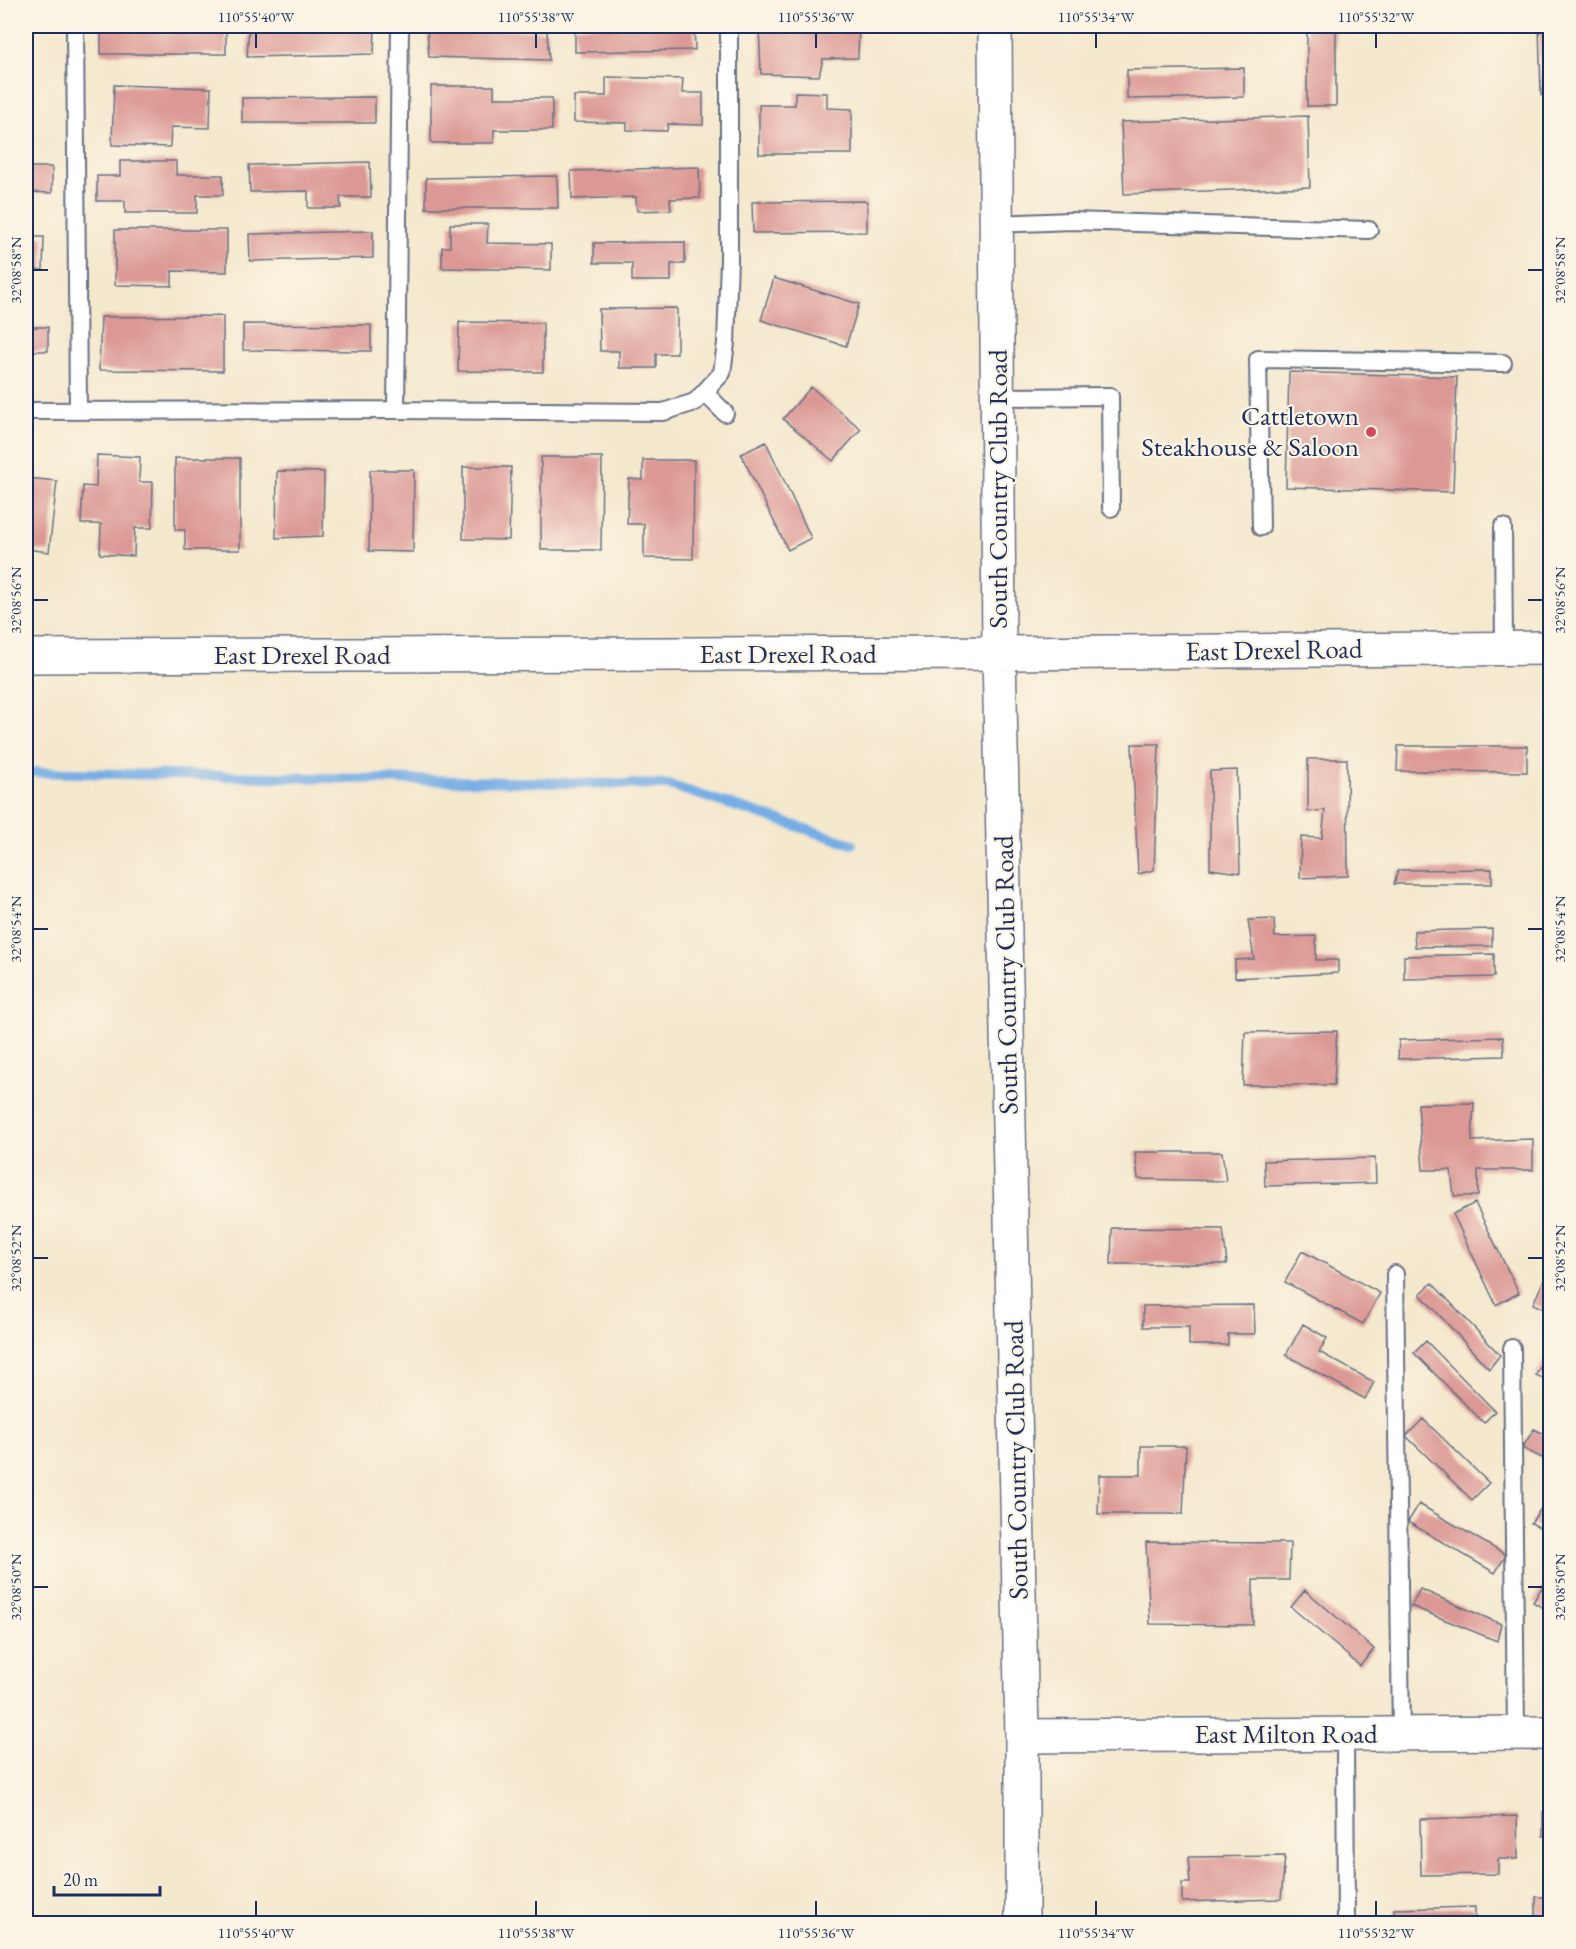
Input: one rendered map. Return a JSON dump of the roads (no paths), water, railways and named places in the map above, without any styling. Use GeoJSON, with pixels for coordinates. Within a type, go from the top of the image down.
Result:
{"type":"FeatureCollection","features":[{"type":"Feature","properties":{"kind":"street","name":"South Country Club Road"},"geometry":{"type":"LineString","coordinates":[[995,26],[999,653],[1022,1736],[1022,1923]]}},
{"type":"Feature","properties":{"kind":"street","name":"East Drexel Road"},"geometry":{"type":"LineString","coordinates":[[26,656],[999,653],[1551,648]]}},
{"type":"Feature","properties":{"kind":"street","name":"East Milton Road"},"geometry":{"type":"LineString","coordinates":[[1022,1736],[1551,1733]]}},
{"type":"Feature","properties":{"kind":"lane"},"geometry":{"type":"LineString","coordinates":[[75,26],[78,410]]}},
{"type":"Feature","properties":{"kind":"lane"},"geometry":{"type":"LineString","coordinates":[[396,410],[400,26]]}},
{"type":"Feature","properties":{"kind":"lane"},"geometry":{"type":"LineString","coordinates":[[26,411],[663,412],[695,402],[722,373],[726,344],[729,260],[729,26]]}},
{"type":"Feature","properties":{"kind":"lane"},"geometry":{"type":"LineString","coordinates":[[996,224],[1070,221],[1369,230]]}},
{"type":"Feature","properties":{"kind":"lane"},"geometry":{"type":"LineString","coordinates":[[1262,527],[1258,359],[1503,363]]}},
{"type":"Feature","properties":{"kind":"lane"},"geometry":{"type":"LineString","coordinates":[[704,392],[726,413]]}},
{"type":"Feature","properties":{"kind":"lane"},"geometry":{"type":"LineString","coordinates":[[998,397],[1110,396],[1111,508]]}},
{"type":"Feature","properties":{"kind":"lane"},"geometry":{"type":"LineString","coordinates":[[1503,527],[1504,648]]}},
{"type":"Feature","properties":{"kind":"lane"},"geometry":{"type":"LineString","coordinates":[[1395,1274],[1401,1734]]}},
{"type":"Feature","properties":{"kind":"lane"},"geometry":{"type":"LineString","coordinates":[[1512,1348],[1516,1733]]}},
{"type":"Feature","properties":{"kind":"lane"},"geometry":{"type":"LineString","coordinates":[[1345,1734],[1346,1923]]}},
{"type":"Feature","properties":{"kind":"waterway"},"geometry":{"type":"LineString","coordinates":[[26,772],[669,785],[852,844]]}},
{"type":"Feature","properties":{"kind":"place","name":"Cattletown Steakhouse & Saloon"},"geometry":{"type":"Point","coordinates":[1371,432]}}]}
